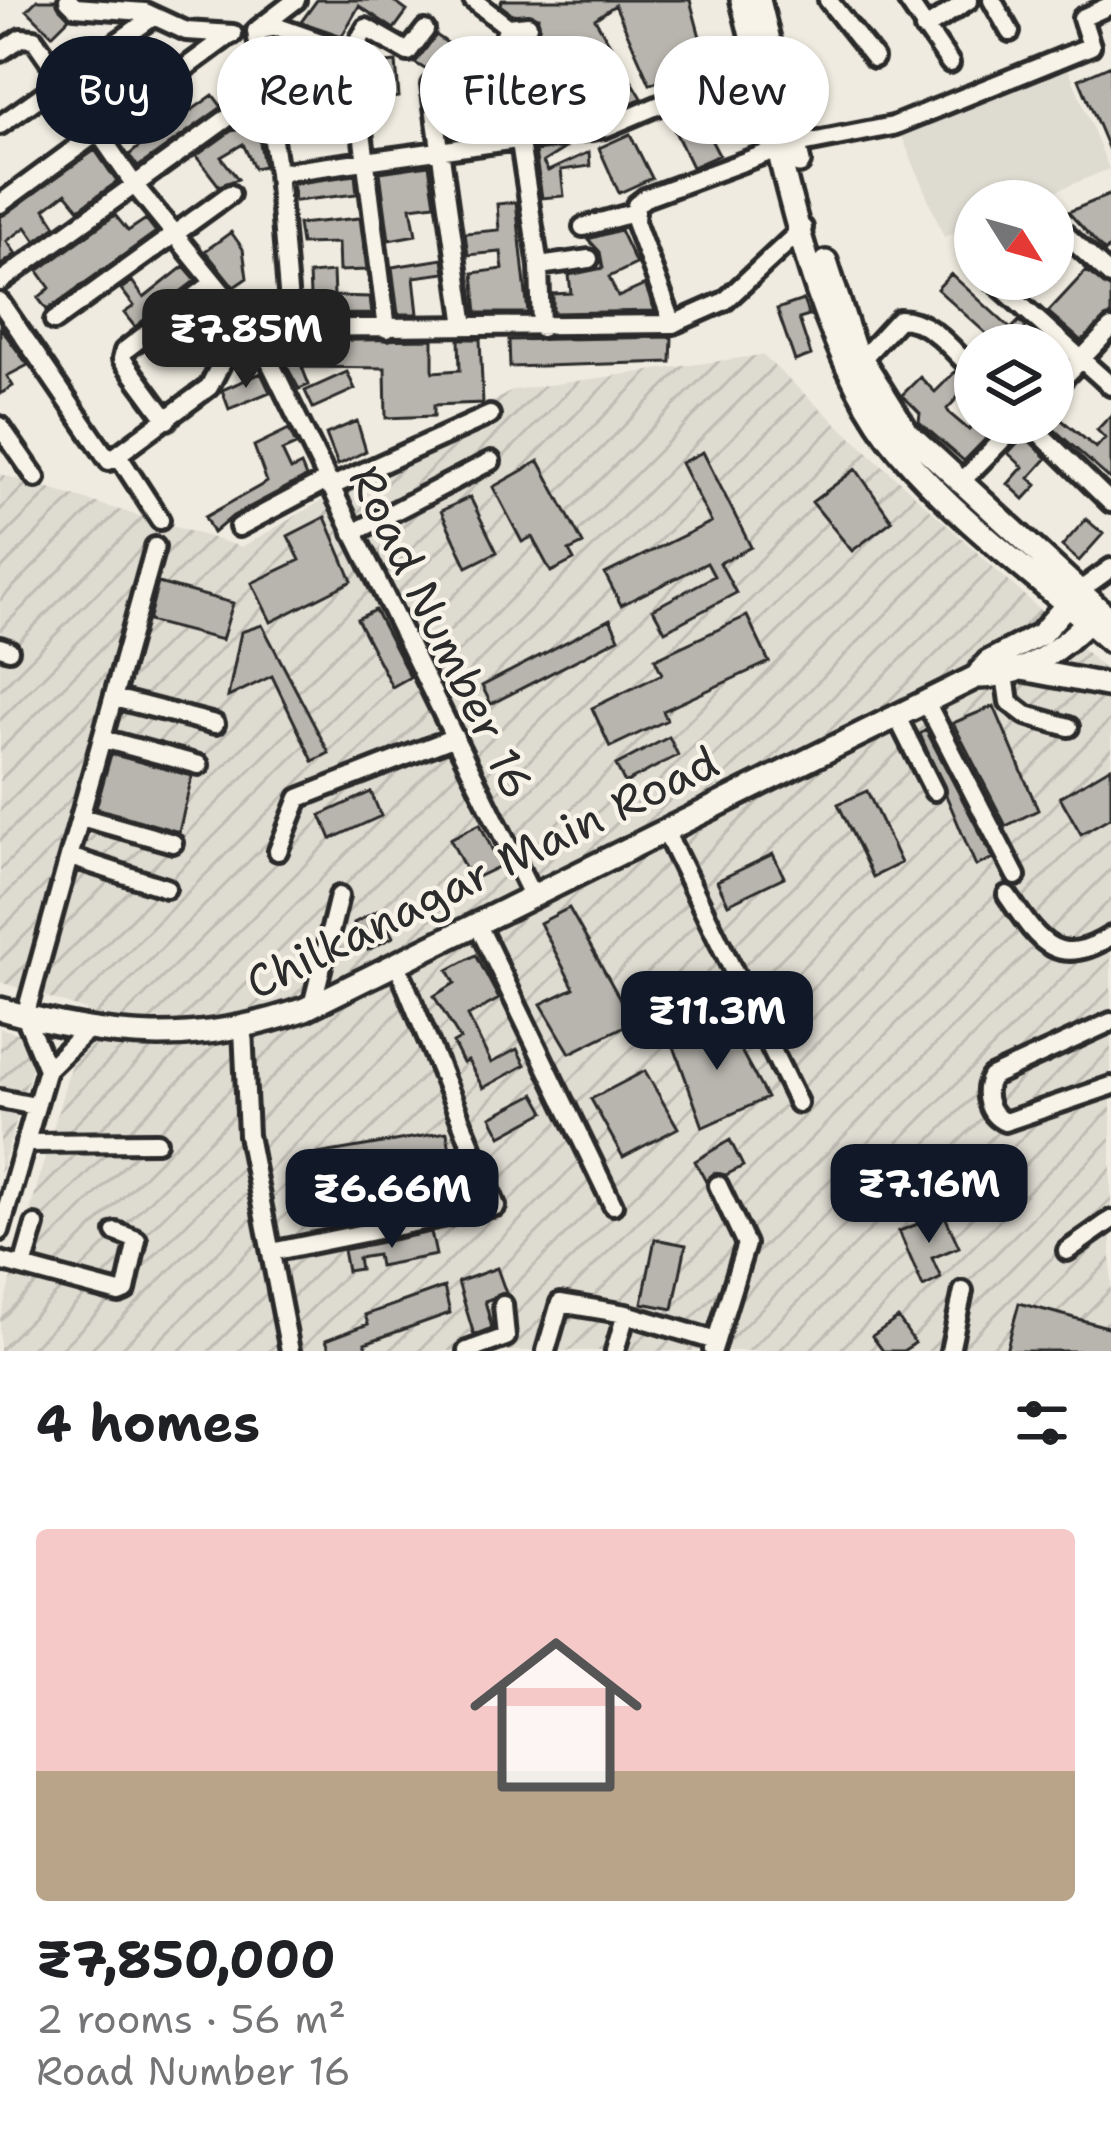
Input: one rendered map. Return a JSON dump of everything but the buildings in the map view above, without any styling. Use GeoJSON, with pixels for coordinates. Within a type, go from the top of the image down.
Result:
{"type":"FeatureCollection","features":[{"type":"Feature","properties":{"kind":"main road"},"geometry":{"type":"LineString","coordinates":[[742,0],[752,36]]}},
{"type":"Feature","properties":{"kind":"main road"},"geometry":{"type":"LineString","coordinates":[[759,0],[802,229],[839,349],[863,398],[901,453],[1099,617],[1111,643]]}},
{"type":"Feature","properties":{"kind":"main road"},"geometry":{"type":"LineString","coordinates":[[787,144],[862,359],[908,433],[1073,597]]}},
{"type":"Feature","properties":{"kind":"main road"},"geometry":{"type":"LineString","coordinates":[[976,677],[988,662],[1041,634],[1073,597]]}},
{"type":"Feature","properties":{"kind":"main road"},"geometry":{"type":"LineString","coordinates":[[1013,672],[1058,648],[1099,617]]}},
{"type":"Feature","properties":{"kind":"main road"},"geometry":{"type":"LineString","coordinates":[[976,677],[1013,672],[1111,686]]}},
{"type":"Feature","properties":{"kind":"main road","name":"Chilkanagar Main Road"},"geometry":{"type":"LineString","coordinates":[[0,1009],[84,1033],[173,1037],[243,1029],[312,1006],[976,677]]}},
{"type":"Feature","properties":{"kind":"street"},"geometry":{"type":"LineString","coordinates":[[68,0],[75,7],[151,10],[186,31],[231,34],[278,27],[304,36]]}},
{"type":"Feature","properties":{"kind":"street"},"geometry":{"type":"LineString","coordinates":[[256,31],[296,0]]}},
{"type":"Feature","properties":{"kind":"street"},"geometry":{"type":"LineString","coordinates":[[828,0],[874,58]]}},
{"type":"Feature","properties":{"kind":"street"},"geometry":{"type":"LineString","coordinates":[[907,0],[950,63]]}},
{"type":"Feature","properties":{"kind":"street"},"geometry":{"type":"LineString","coordinates":[[924,29],[969,0]]}},
{"type":"Feature","properties":{"kind":"street"},"geometry":{"type":"LineString","coordinates":[[992,0],[1010,32]]}},
{"type":"Feature","properties":{"kind":"street"},"geometry":{"type":"LineString","coordinates":[[485,3],[508,26],[528,25]]}},
{"type":"Feature","properties":{"kind":"street"},"geometry":{"type":"LineString","coordinates":[[584,227],[636,212],[645,198],[788,147],[842,140],[962,101],[1080,52],[1092,43],[1082,18],[1111,5]]}},
{"type":"Feature","properties":{"kind":"street"},"geometry":{"type":"LineString","coordinates":[[118,36],[151,10]]}},
{"type":"Feature","properties":{"kind":"street"},"geometry":{"type":"LineString","coordinates":[[505,36],[508,26]]}},
{"type":"Feature","properties":{"kind":"street"},"geometry":{"type":"LineString","coordinates":[[396,45],[408,52],[425,30]]}},
{"type":"Feature","properties":{"kind":"street"},"geometry":{"type":"LineString","coordinates":[[256,31],[278,172],[291,328]]}},
{"type":"Feature","properties":{"kind":"street"},"geometry":{"type":"LineString","coordinates":[[193,63],[231,34]]}},
{"type":"Feature","properties":{"kind":"street","name":"Road Number 16"},"geometry":{"type":"LineString","coordinates":[[0,52],[28,36],[36,47]]}},
{"type":"Feature","properties":{"kind":"street"},"geometry":{"type":"LineString","coordinates":[[0,125],[36,99]]}},
{"type":"Feature","properties":{"kind":"street"},"geometry":{"type":"LineString","coordinates":[[0,282],[217,126]]}},
{"type":"Feature","properties":{"kind":"street"},"geometry":{"type":"LineString","coordinates":[[0,205],[87,144]]}},
{"type":"Feature","properties":{"kind":"street","name":"Road Number 16"},"geometry":{"type":"LineString","coordinates":[[104,144],[256,334],[533,896]]}},
{"type":"Feature","properties":{"kind":"street"},"geometry":{"type":"LineString","coordinates":[[365,144],[387,329]]}},
{"type":"Feature","properties":{"kind":"street"},"geometry":{"type":"LineString","coordinates":[[440,144],[465,326]]}},
{"type":"Feature","properties":{"kind":"street"},"geometry":{"type":"LineString","coordinates":[[278,172],[519,144],[539,266],[541,328]]}},
{"type":"Feature","properties":{"kind":"street"},"geometry":{"type":"LineString","coordinates":[[54,321],[230,194]]}},
{"type":"Feature","properties":{"kind":"street"},"geometry":{"type":"LineString","coordinates":[[636,212],[673,324]]}},
{"type":"Feature","properties":{"kind":"street"},"geometry":{"type":"LineString","coordinates":[[0,302],[106,460],[209,387],[232,342],[256,334],[291,328],[673,324],[724,301],[802,229]]}},
{"type":"Feature","properties":{"kind":"street"},"geometry":{"type":"LineString","coordinates":[[1074,241],[1111,276]]}},
{"type":"Feature","properties":{"kind":"street"},"geometry":{"type":"LineString","coordinates":[[539,266],[589,259]]}},
{"type":"Feature","properties":{"kind":"street"},"geometry":{"type":"LineString","coordinates":[[167,420],[122,359],[213,283]]}},
{"type":"Feature","properties":{"kind":"street"},"geometry":{"type":"LineString","coordinates":[[1016,300],[1111,386]]}},
{"type":"Feature","properties":{"kind":"street"},"geometry":{"type":"LineString","coordinates":[[862,359],[899,319],[924,323],[954,352]]}},
{"type":"Feature","properties":{"kind":"street"},"geometry":{"type":"LineString","coordinates":[[1074,368],[1111,328]]}},
{"type":"Feature","properties":{"kind":"street"},"geometry":{"type":"LineString","coordinates":[[238,526],[490,415]]}},
{"type":"Feature","properties":{"kind":"street"},"geometry":{"type":"LineString","coordinates":[[3,437],[36,478]]}},
{"type":"Feature","properties":{"kind":"street"},"geometry":{"type":"LineString","coordinates":[[959,484],[998,444]]}},
{"type":"Feature","properties":{"kind":"street"},"geometry":{"type":"LineString","coordinates":[[1051,444],[1111,503]]}},
{"type":"Feature","properties":{"kind":"street"},"geometry":{"type":"LineString","coordinates":[[115,458],[160,520]]}},
{"type":"Feature","properties":{"kind":"street"},"geometry":{"type":"LineString","coordinates":[[353,533],[491,461]]}},
{"type":"Feature","properties":{"kind":"street"},"geometry":{"type":"LineString","coordinates":[[47,1069],[26,1016],[155,547]]}},
{"type":"Feature","properties":{"kind":"street"},"geometry":{"type":"LineString","coordinates":[[1073,597],[1111,568]]}},
{"type":"Feature","properties":{"kind":"street"},"geometry":{"type":"LineString","coordinates":[[1013,672],[1009,702],[1026,715],[1069,727]]}},
{"type":"Feature","properties":{"kind":"street"},"geometry":{"type":"LineString","coordinates":[[114,698],[214,724]]}},
{"type":"Feature","properties":{"kind":"street"},"geometry":{"type":"LineString","coordinates":[[926,702],[1016,876]]}},
{"type":"Feature","properties":{"kind":"street"},"geometry":{"type":"LineString","coordinates":[[896,715],[934,791]]}},
{"type":"Feature","properties":{"kind":"street"},"geometry":{"type":"LineString","coordinates":[[278,851],[299,798],[455,737]]}},
{"type":"Feature","properties":{"kind":"street"},"geometry":{"type":"LineString","coordinates":[[103,739],[199,765]]}},
{"type":"Feature","properties":{"kind":"street"},"geometry":{"type":"LineString","coordinates":[[81,817],[173,843]]}},
{"type":"Feature","properties":{"kind":"street"},"geometry":{"type":"LineString","coordinates":[[665,831],[799,1103]]}},
{"type":"Feature","properties":{"kind":"street"},"geometry":{"type":"LineString","coordinates":[[70,857],[166,887]]}},
{"type":"Feature","properties":{"kind":"street"},"geometry":{"type":"LineString","coordinates":[[312,1006],[339,896]]}},
{"type":"Feature","properties":{"kind":"street"},"geometry":{"type":"LineString","coordinates":[[1006,896],[1054,949],[1078,953],[1111,936]]}},
{"type":"Feature","properties":{"kind":"street"},"geometry":{"type":"LineString","coordinates":[[478,925],[613,1205]]}},
{"type":"Feature","properties":{"kind":"street"},"geometry":{"type":"LineString","coordinates":[[271,1252],[496,1206],[398,964]]}},
{"type":"Feature","properties":{"kind":"street"},"geometry":{"type":"LineString","coordinates":[[1111,1022],[1017,1061],[991,1077],[986,1095],[996,1117],[1004,1122],[1111,1086]]}},
{"type":"Feature","properties":{"kind":"street"},"geometry":{"type":"LineString","coordinates":[[243,1029],[242,1083],[290,1351]]}},
{"type":"Feature","properties":{"kind":"street"},"geometry":{"type":"LineString","coordinates":[[0,1231],[47,1069],[84,1033]]}},
{"type":"Feature","properties":{"kind":"street"},"geometry":{"type":"LineString","coordinates":[[0,1099],[35,1106]]}},
{"type":"Feature","properties":{"kind":"street"},"geometry":{"type":"LineString","coordinates":[[25,1143],[157,1142]]}},
{"type":"Feature","properties":{"kind":"street"},"geometry":{"type":"LineString","coordinates":[[546,1351],[560,1304],[626,1314],[714,1346],[746,1244],[718,1185]]}},
{"type":"Feature","properties":{"kind":"street"},"geometry":{"type":"LineString","coordinates":[[1067,1251],[1111,1220]]}},
{"type":"Feature","properties":{"kind":"street"},"geometry":{"type":"LineString","coordinates":[[23,1267],[35,1225]]}},
{"type":"Feature","properties":{"kind":"street"},"geometry":{"type":"LineString","coordinates":[[0,1261],[119,1293],[126,1290],[137,1240],[116,1232]]}},
{"type":"Feature","properties":{"kind":"street"},"geometry":{"type":"LineString","coordinates":[[950,1351],[963,1292]]}},
{"type":"Feature","properties":{"kind":"street"},"geometry":{"type":"LineString","coordinates":[[467,1351],[509,1334],[503,1305]]}},
{"type":"Feature","properties":{"kind":"street"},"geometry":{"type":"LineString","coordinates":[[615,1351],[626,1314]]}},
{"type":"Feature","properties":{"kind":"shaded area"},"geometry":{"type":"Polygon","coordinates":[[[1067,65],[1109,169],[1074,184],[954,180],[954,233],[944,237],[901,134],[1067,65]]]}},
{"type":"Feature","properties":{"kind":"shaded area"},"geometry":{"type":"Polygon","coordinates":[[[762,355],[1111,675],[1111,1351],[0,1351],[0,1319],[86,1010],[0,982],[0,474],[242,547],[513,390],[762,355]]]}},
{"type":"Feature","properties":{"kind":"shaded area"},"geometry":{"type":"Polygon","coordinates":[[[0,1028],[40,1040],[0,1175],[0,1028]]]}}]}
